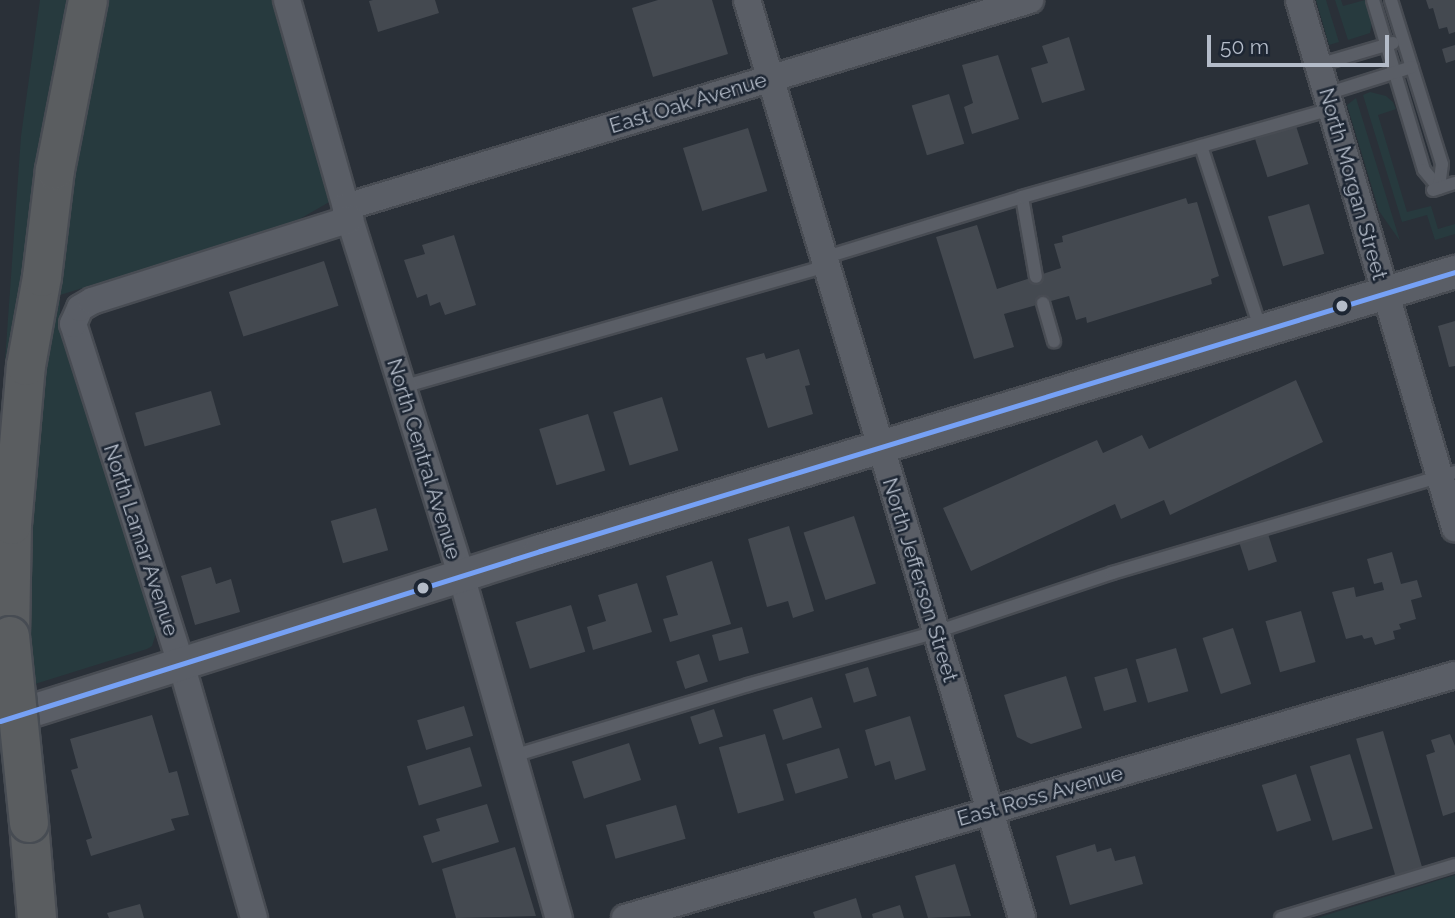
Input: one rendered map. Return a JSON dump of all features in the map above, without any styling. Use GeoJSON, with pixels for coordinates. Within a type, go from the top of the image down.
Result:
{"type":"FeatureCollection","features":[{"type":"Feature","properties":{"kind":"highway"},"geometry":{"type":"LineString","coordinates":[[37,918],[10,636],[12,525],[19,433],[55,170],[87,5]]}},
{"type":"Feature","properties":{"kind":"highway"},"geometry":{"type":"LineString","coordinates":[[0,406],[30,250],[55,170]]}},
{"type":"Feature","properties":{"kind":"street","name":"North Central Avenue"},"geometry":{"type":"LineString","coordinates":[[287,0],[348,213],[461,575],[559,918]]}},
{"type":"Feature","properties":{"kind":"street","name":"North Jefferson Street"},"geometry":{"type":"LineString","coordinates":[[747,0],[768,79],[1022,918]]}},
{"type":"Feature","properties":{"kind":"street","name":"East Oak Avenue"},"geometry":{"type":"LineString","coordinates":[[73,324],[80,308],[92,300],[348,213],[768,79],[1030,0]]}},
{"type":"Feature","properties":{"kind":"street","name":"North Morgan Street"},"geometry":{"type":"LineString","coordinates":[[1299,0],[1384,294],[1447,475],[1455,528]]}},
{"type":"Feature","properties":{"kind":"street"},"geometry":{"type":"LineString","coordinates":[[0,721],[461,575],[1455,272]]}},
{"type":"Feature","properties":{"kind":"street","name":"North Lamar Avenue"},"geometry":{"type":"LineString","coordinates":[[73,324],[181,664],[254,918]]}},
{"type":"Feature","properties":{"kind":"street","name":"East Ross Avenue"},"geometry":{"type":"LineString","coordinates":[[625,918],[1455,675]]}},
{"type":"Feature","properties":{"kind":"lane"},"geometry":{"type":"LineString","coordinates":[[1373,0],[1424,170],[1436,189]]}},
{"type":"Feature","properties":{"kind":"lane"},"geometry":{"type":"LineString","coordinates":[[1391,0],[1442,164],[1436,189]]}},
{"type":"Feature","properties":{"kind":"lane"},"geometry":{"type":"LineString","coordinates":[[1318,65],[1404,40]]}},
{"type":"Feature","properties":{"kind":"lane"},"geometry":{"type":"LineString","coordinates":[[402,387],[825,262],[1022,197],[1201,146],[1329,102],[1412,67]]}},
{"type":"Feature","properties":{"kind":"lane"},"geometry":{"type":"LineString","coordinates":[[1201,146],[1261,331]]}},
{"type":"Feature","properties":{"kind":"lane"},"geometry":{"type":"LineString","coordinates":[[1436,189],[1455,183]]}},
{"type":"Feature","properties":{"kind":"lane"},"geometry":{"type":"LineString","coordinates":[[1022,197],[1036,277]]}},
{"type":"Feature","properties":{"kind":"lane"},"geometry":{"type":"LineString","coordinates":[[1043,303],[1054,341]]}},
{"type":"Feature","properties":{"kind":"lane"},"geometry":{"type":"LineString","coordinates":[[513,756],[936,632],[1112,573],[1447,475]]}},
{"type":"Feature","properties":{"kind":"lane"},"geometry":{"type":"LineString","coordinates":[[1281,918],[1455,865]]}},
{"type":"Feature","properties":{"kind":"green space"},"geometry":{"type":"Polygon","coordinates":[[[40,0],[272,0],[331,201],[291,224],[60,295],[60,315],[157,630],[152,646],[147,649],[19,689],[4,430],[5,361],[21,136],[40,0]]]}},
{"type":"Feature","properties":{"kind":"green space"},"geometry":{"type":"Polygon","coordinates":[[[1316,0],[1326,0],[1339,42],[1329,45],[1316,0]]]}},
{"type":"Feature","properties":{"kind":"green space"},"geometry":{"type":"Polygon","coordinates":[[[1335,0],[1341,0],[1343,6],[1365,0],[1372,23],[1370,33],[1348,40],[1335,0]]]}},
{"type":"Feature","properties":{"kind":"green space"},"geometry":{"type":"Polygon","coordinates":[[[1370,92],[1386,96],[1396,109],[1378,115],[1407,212],[1431,206],[1438,229],[1455,224],[1455,234],[1435,240],[1427,215],[1402,222],[1363,95],[1370,92]]]}},
{"type":"Feature","properties":{"kind":"green space"},"geometry":{"type":"Polygon","coordinates":[[[1356,98],[1400,241],[1379,211],[1347,105],[1356,98]]]}},
{"type":"Feature","properties":{"kind":"green space"},"geometry":{"type":"Polygon","coordinates":[[[1455,875],[1455,918],[1317,918],[1455,875]]]}},
{"type":"Feature","properties":{"kind":"building"},"geometry":{"type":"Polygon","coordinates":[[[435,0],[439,13],[378,32],[369,1],[435,0]]]}},
{"type":"Feature","properties":{"kind":"building"},"geometry":{"type":"Polygon","coordinates":[[[658,0],[712,0],[728,54],[653,77],[632,8],[658,0]]]}},
{"type":"Feature","properties":{"kind":"building"},"geometry":{"type":"Polygon","coordinates":[[[1426,0],[1455,0],[1455,32],[1449,34],[1447,27],[1439,29],[1433,8],[1429,9],[1426,0]]]}},
{"type":"Feature","properties":{"kind":"building"},"geometry":{"type":"Polygon","coordinates":[[[1069,37],[1085,90],[1042,103],[1031,68],[1048,63],[1042,46],[1069,37]]]}},
{"type":"Feature","properties":{"kind":"building"},"geometry":{"type":"Polygon","coordinates":[[[1455,45],[1455,60],[1446,63],[1442,49],[1455,45]]]}},
{"type":"Feature","properties":{"kind":"building"},"geometry":{"type":"Polygon","coordinates":[[[998,55],[1019,119],[972,134],[964,107],[973,103],[962,65],[998,55]]]}},
{"type":"Feature","properties":{"kind":"building"},"geometry":{"type":"Polygon","coordinates":[[[949,94],[964,144],[927,155],[912,105],[949,94]]]}},
{"type":"Feature","properties":{"kind":"building"},"geometry":{"type":"Polygon","coordinates":[[[1296,126],[1308,164],[1267,177],[1255,139],[1296,126]]]}},
{"type":"Feature","properties":{"kind":"building"},"geometry":{"type":"Polygon","coordinates":[[[748,128],[767,191],[702,211],[683,148],[748,128]]]}},
{"type":"Feature","properties":{"kind":"building"},"geometry":{"type":"Polygon","coordinates":[[[1186,198],[1188,204],[1197,202],[1219,276],[1211,279],[1212,284],[1087,323],[1086,317],[1076,320],[1069,296],[1004,314],[1014,347],[974,359],[936,237],[977,225],[997,289],[1061,268],[1054,244],[1063,242],[1062,236],[1186,198]]]}},
{"type":"Feature","properties":{"kind":"building"},"geometry":{"type":"Polygon","coordinates":[[[1309,204],[1324,254],[1283,266],[1268,217],[1309,204]]]}},
{"type":"Feature","properties":{"kind":"building"},"geometry":{"type":"Polygon","coordinates":[[[454,235],[476,305],[445,315],[440,302],[430,306],[427,294],[417,298],[404,260],[425,254],[422,245],[454,235]]]}},
{"type":"Feature","properties":{"kind":"building"},"geometry":{"type":"Polygon","coordinates":[[[324,261],[339,306],[243,337],[229,292],[324,261]]]}},
{"type":"Feature","properties":{"kind":"building"},"geometry":{"type":"Polygon","coordinates":[[[1455,321],[1455,366],[1449,367],[1438,326],[1455,321]]]}},
{"type":"Feature","properties":{"kind":"building"},"geometry":{"type":"Polygon","coordinates":[[[799,349],[810,385],[805,386],[813,414],[768,428],[746,358],[764,353],[766,359],[799,349]]]}},
{"type":"Feature","properties":{"kind":"building"},"geometry":{"type":"Polygon","coordinates":[[[1296,380],[1323,442],[1170,515],[1164,500],[1121,519],[1115,504],[971,571],[943,508],[1097,440],[1103,453],[1142,435],[1149,449],[1296,380]]]}},
{"type":"Feature","properties":{"kind":"building"},"geometry":{"type":"Polygon","coordinates":[[[211,391],[221,425],[145,446],[135,413],[211,391]]]}},
{"type":"Feature","properties":{"kind":"building"},"geometry":{"type":"Polygon","coordinates":[[[662,397],[678,451],[630,465],[613,412],[662,397]]]}},
{"type":"Feature","properties":{"kind":"building"},"geometry":{"type":"Polygon","coordinates":[[[588,414],[605,470],[556,485],[539,429],[588,414]]]}},
{"type":"Feature","properties":{"kind":"building"},"geometry":{"type":"Polygon","coordinates":[[[376,508],[388,550],[343,563],[331,521],[376,508]]]}},
{"type":"Feature","properties":{"kind":"building"},"geometry":{"type":"Polygon","coordinates":[[[854,516],[876,584],[826,600],[804,532],[854,516]]]}},
{"type":"Feature","properties":{"kind":"building"},"geometry":{"type":"Polygon","coordinates":[[[789,526],[814,611],[793,618],[788,601],[767,607],[748,539],[789,526]]]}},
{"type":"Feature","properties":{"kind":"building"},"geometry":{"type":"Polygon","coordinates":[[[1268,534],[1277,562],[1248,571],[1239,543],[1268,534]]]}},
{"type":"Feature","properties":{"kind":"building"},"geometry":{"type":"Polygon","coordinates":[[[1392,552],[1401,584],[1417,580],[1422,597],[1411,600],[1416,619],[1399,624],[1401,629],[1393,631],[1395,639],[1375,645],[1372,637],[1364,639],[1362,635],[1346,639],[1332,592],[1354,587],[1356,597],[1384,590],[1382,582],[1374,584],[1367,559],[1392,552]]]}},
{"type":"Feature","properties":{"kind":"building"},"geometry":{"type":"Polygon","coordinates":[[[712,561],[731,624],[670,642],[663,619],[678,615],[666,576],[712,561]]]}},
{"type":"Feature","properties":{"kind":"building"},"geometry":{"type":"Polygon","coordinates":[[[211,567],[216,584],[231,579],[240,612],[195,625],[181,576],[211,567]]]}},
{"type":"Feature","properties":{"kind":"building"},"geometry":{"type":"Polygon","coordinates":[[[637,583],[652,632],[593,650],[587,627],[606,621],[598,595],[637,583]]]}},
{"type":"Feature","properties":{"kind":"building"},"geometry":{"type":"Polygon","coordinates":[[[571,605],[585,652],[530,669],[516,622],[571,605]]]}},
{"type":"Feature","properties":{"kind":"building"},"geometry":{"type":"Polygon","coordinates":[[[1301,611],[1316,662],[1280,672],[1265,621],[1301,611]]]}},
{"type":"Feature","properties":{"kind":"building"},"geometry":{"type":"Polygon","coordinates":[[[742,627],[749,653],[719,661],[712,635],[742,627]]]}},
{"type":"Feature","properties":{"kind":"building"},"geometry":{"type":"Polygon","coordinates":[[[1233,628],[1251,684],[1221,694],[1203,638],[1233,628]]]}},
{"type":"Feature","properties":{"kind":"building"},"geometry":{"type":"Polygon","coordinates":[[[1176,648],[1188,691],[1148,703],[1136,660],[1176,648]]]}},
{"type":"Feature","properties":{"kind":"building"},"geometry":{"type":"Polygon","coordinates":[[[699,654],[708,682],[685,689],[676,661],[699,654]]]}},
{"type":"Feature","properties":{"kind":"building"},"geometry":{"type":"Polygon","coordinates":[[[868,667],[877,696],[854,703],[845,674],[868,667]]]}},
{"type":"Feature","properties":{"kind":"building"},"geometry":{"type":"Polygon","coordinates":[[[1127,668],[1137,702],[1104,711],[1094,677],[1127,668]]]}},
{"type":"Feature","properties":{"kind":"building"},"geometry":{"type":"Polygon","coordinates":[[[1066,676],[1082,728],[1031,744],[1017,737],[1004,695],[1066,676]]]}},
{"type":"Feature","properties":{"kind":"building"},"geometry":{"type":"Polygon","coordinates":[[[812,697],[822,727],[783,740],[773,710],[812,697]]]}},
{"type":"Feature","properties":{"kind":"building"},"geometry":{"type":"Polygon","coordinates":[[[464,706],[473,736],[426,750],[417,720],[464,706]]]}},
{"type":"Feature","properties":{"kind":"building"},"geometry":{"type":"Polygon","coordinates":[[[714,709],[723,737],[699,744],[690,717],[714,709]]]}},
{"type":"Feature","properties":{"kind":"building"},"geometry":{"type":"Polygon","coordinates":[[[152,715],[169,773],[177,771],[189,815],[171,819],[175,830],[91,856],[86,840],[92,838],[71,770],[78,768],[70,739],[152,715]]]}},
{"type":"Feature","properties":{"kind":"building"},"geometry":{"type":"Polygon","coordinates":[[[910,716],[926,770],[895,780],[890,761],[875,766],[865,730],[910,716]]]}},
{"type":"Feature","properties":{"kind":"building"},"geometry":{"type":"Polygon","coordinates":[[[1383,731],[1424,873],[1397,881],[1356,739],[1383,731]]]}},
{"type":"Feature","properties":{"kind":"building"},"geometry":{"type":"Polygon","coordinates":[[[765,734],[784,800],[738,814],[719,747],[765,734]]]}},
{"type":"Feature","properties":{"kind":"building"},"geometry":{"type":"Polygon","coordinates":[[[1450,734],[1455,746],[1455,812],[1443,816],[1426,755],[1435,752],[1431,740],[1450,734]]]}},
{"type":"Feature","properties":{"kind":"building"},"geometry":{"type":"Polygon","coordinates":[[[629,743],[641,780],[584,799],[572,762],[629,743]]]}},
{"type":"Feature","properties":{"kind":"building"},"geometry":{"type":"Polygon","coordinates":[[[470,747],[482,786],[419,806],[407,766],[470,747]]]}},
{"type":"Feature","properties":{"kind":"building"},"geometry":{"type":"Polygon","coordinates":[[[839,748],[848,778],[795,794],[786,764],[839,748]]]}},
{"type":"Feature","properties":{"kind":"building"},"geometry":{"type":"Polygon","coordinates":[[[1350,754],[1373,829],[1333,841],[1310,766],[1350,754]]]}},
{"type":"Feature","properties":{"kind":"building"},"geometry":{"type":"Polygon","coordinates":[[[1296,774],[1311,821],[1277,832],[1262,785],[1296,774]]]}},
{"type":"Feature","properties":{"kind":"building"},"geometry":{"type":"Polygon","coordinates":[[[487,804],[499,842],[432,863],[423,836],[440,831],[436,819],[487,804]]]}},
{"type":"Feature","properties":{"kind":"building"},"geometry":{"type":"Polygon","coordinates":[[[676,805],[686,839],[615,859],[606,825],[676,805]]]}},
{"type":"Feature","properties":{"kind":"building"},"geometry":{"type":"Polygon","coordinates":[[[1095,844],[1097,852],[1111,848],[1115,861],[1135,856],[1143,884],[1070,905],[1056,856],[1095,844]]]}},
{"type":"Feature","properties":{"kind":"building"},"geometry":{"type":"Polygon","coordinates":[[[515,847],[536,916],[456,918],[442,869],[515,847]]]}},
{"type":"Feature","properties":{"kind":"building"},"geometry":{"type":"Polygon","coordinates":[[[955,864],[971,916],[928,918],[915,876],[955,864]]]}},
{"type":"Feature","properties":{"kind":"building"},"geometry":{"type":"Polygon","coordinates":[[[856,898],[862,918],[815,918],[813,912],[856,898]]]}},
{"type":"Feature","properties":{"kind":"building"},"geometry":{"type":"Polygon","coordinates":[[[140,904],[144,918],[109,918],[107,913],[140,904]]]}},
{"type":"Feature","properties":{"kind":"building"},"geometry":{"type":"Polygon","coordinates":[[[900,905],[904,918],[873,918],[872,914],[900,905]]]}},
{"type":"Feature","properties":{"kind":"transit line"},"geometry":{"type":"LineString","coordinates":[[0,721],[540,551],[1455,272]]}}]}
